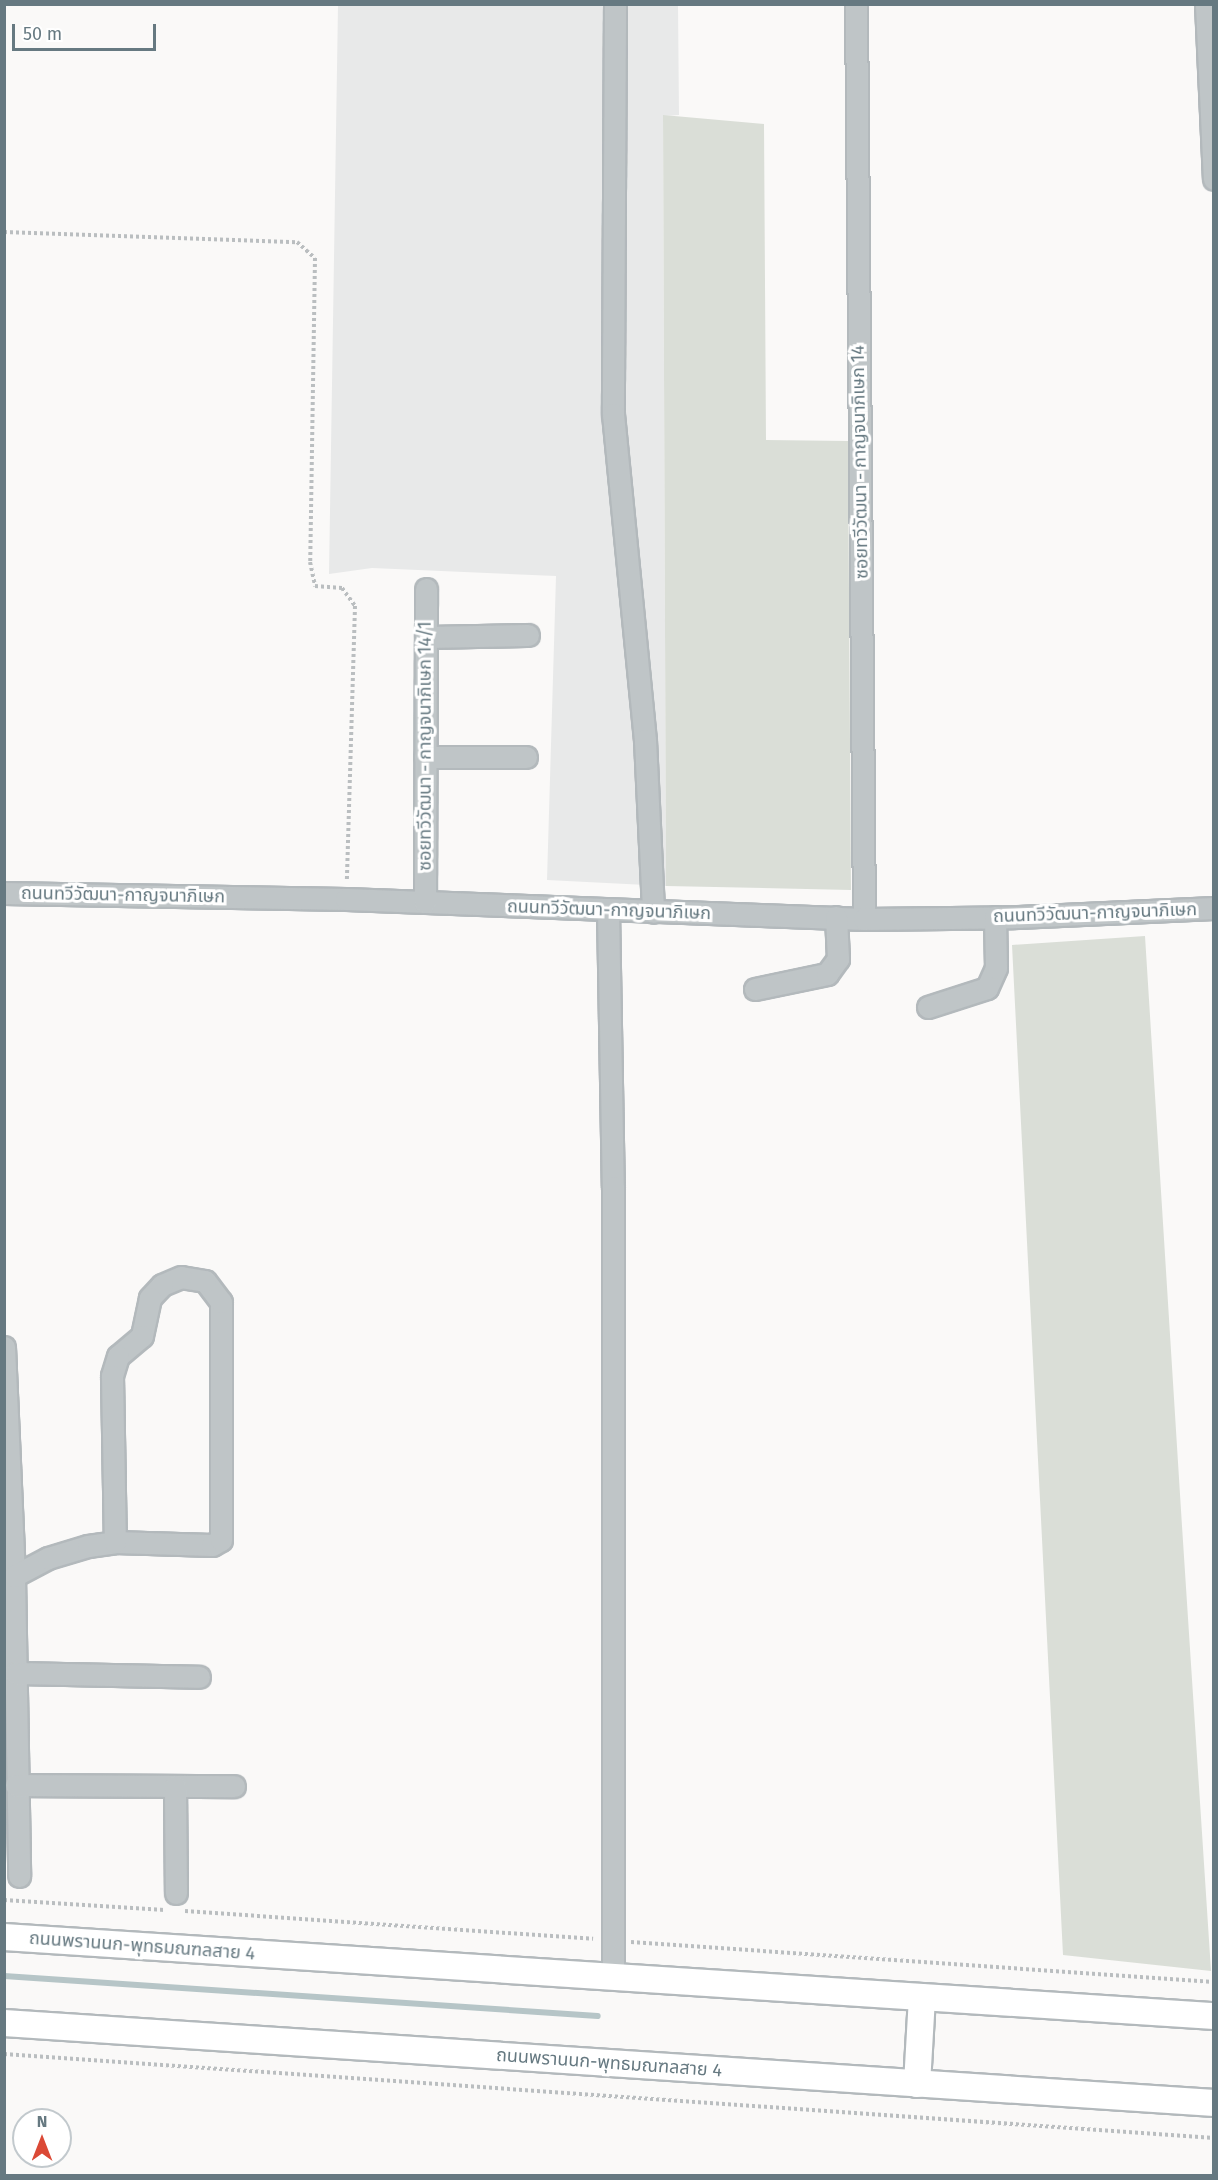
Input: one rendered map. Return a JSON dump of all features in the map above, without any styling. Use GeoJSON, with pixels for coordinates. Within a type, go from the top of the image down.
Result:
{"type":"FeatureCollection","features":[{"type":"Feature","properties":{"kind":"main road","name":"ถนนพรานนก-พุทธมณฑลสาย 4"},"geometry":{"type":"LineString","coordinates":[[4,1937],[1214,2016]]}},
{"type":"Feature","properties":{"kind":"main road"},"geometry":{"type":"LineString","coordinates":[[916,2084],[922,1997]]}},
{"type":"Feature","properties":{"kind":"main road","name":"ถนนพรานนก-พุทธมณฑลสาย 4"},"geometry":{"type":"LineString","coordinates":[[4,2023],[1214,2103]]}},
{"type":"Feature","properties":{"kind":"street"},"geometry":{"type":"LineString","coordinates":[[615,4],[613,414],[645,740],[653,912]]}},
{"type":"Feature","properties":{"kind":"street","name":"ซอยทวีวัฒนา - กาญจนาภิเษก 14"},"geometry":{"type":"LineString","coordinates":[[856,4],[864,919]]}},
{"type":"Feature","properties":{"kind":"street"},"geometry":{"type":"LineString","coordinates":[[1206,4],[1214,179]]}},
{"type":"Feature","properties":{"kind":"street","name":"ซอยทวีวัฒนา - กาญจนาภิเษก 14/1"},"geometry":{"type":"LineString","coordinates":[[425,902],[426,589]]}},
{"type":"Feature","properties":{"kind":"street"},"geometry":{"type":"LineString","coordinates":[[426,637],[528,635]]}},
{"type":"Feature","properties":{"kind":"street"},"geometry":{"type":"LineString","coordinates":[[425,758],[526,757]]}},
{"type":"Feature","properties":{"kind":"street","name":"ถนนทวีวัฒนา-กาญจนาภิเษก"},"geometry":{"type":"LineString","coordinates":[[4,892],[346,899],[864,919],[995,918],[1214,908]]}},
{"type":"Feature","properties":{"kind":"street"},"geometry":{"type":"LineString","coordinates":[[608,910],[613,1187],[613,1977]]}},
{"type":"Feature","properties":{"kind":"street"},"geometry":{"type":"LineString","coordinates":[[755,989],[827,974],[838,959],[836,918]]}},
{"type":"Feature","properties":{"kind":"street"},"geometry":{"type":"LineString","coordinates":[[928,1007],[987,988],[996,968],[995,918]]}},
{"type":"Feature","properties":{"kind":"street"},"geometry":{"type":"LineString","coordinates":[[14,1576],[65,1552],[115,1542],[212,1545],[221,1540],[221,1302],[205,1281],[181,1277],[162,1285],[150,1298],[142,1335],[118,1356],[112,1376],[115,1542]]}},
{"type":"Feature","properties":{"kind":"street"},"geometry":{"type":"LineString","coordinates":[[4,1347],[14,1576],[19,1876]]}},
{"type":"Feature","properties":{"kind":"street"},"geometry":{"type":"LineString","coordinates":[[15,1673],[199,1677]]}},
{"type":"Feature","properties":{"kind":"street"},"geometry":{"type":"LineString","coordinates":[[16,1785],[234,1786]]}},
{"type":"Feature","properties":{"kind":"street"},"geometry":{"type":"LineString","coordinates":[[175,1786],[176,1893]]}},
{"type":"Feature","properties":{"kind":"path"},"geometry":{"type":"LineString","coordinates":[[4,232],[297,242],[315,258],[310,562],[315,586],[342,588],[355,606],[346,899]]}},
{"type":"Feature","properties":{"kind":"path"},"geometry":{"type":"LineString","coordinates":[[4,2054],[1214,2138]]}},
{"type":"Feature","properties":{"kind":"shaded area"},"geometry":{"type":"Polygon","coordinates":[[[338,5],[678,5],[679,115],[663,116],[666,886],[547,880],[556,576],[372,568],[329,574],[338,5]]]}},
{"type":"Feature","properties":{"kind":"shaded area"},"geometry":{"type":"Polygon","coordinates":[[[663,115],[764,124],[766,440],[848,441],[851,890],[666,886],[663,115]]]}},
{"type":"Feature","properties":{"kind":"shaded area"},"geometry":{"type":"Polygon","coordinates":[[[1145,936],[1211,1971],[1063,1955],[1012,945],[1145,936]]]}},
{"type":"Feature","properties":{"kind":"waterway"},"geometry":{"type":"LineString","coordinates":[[4,1976],[598,2016]]}}]}
